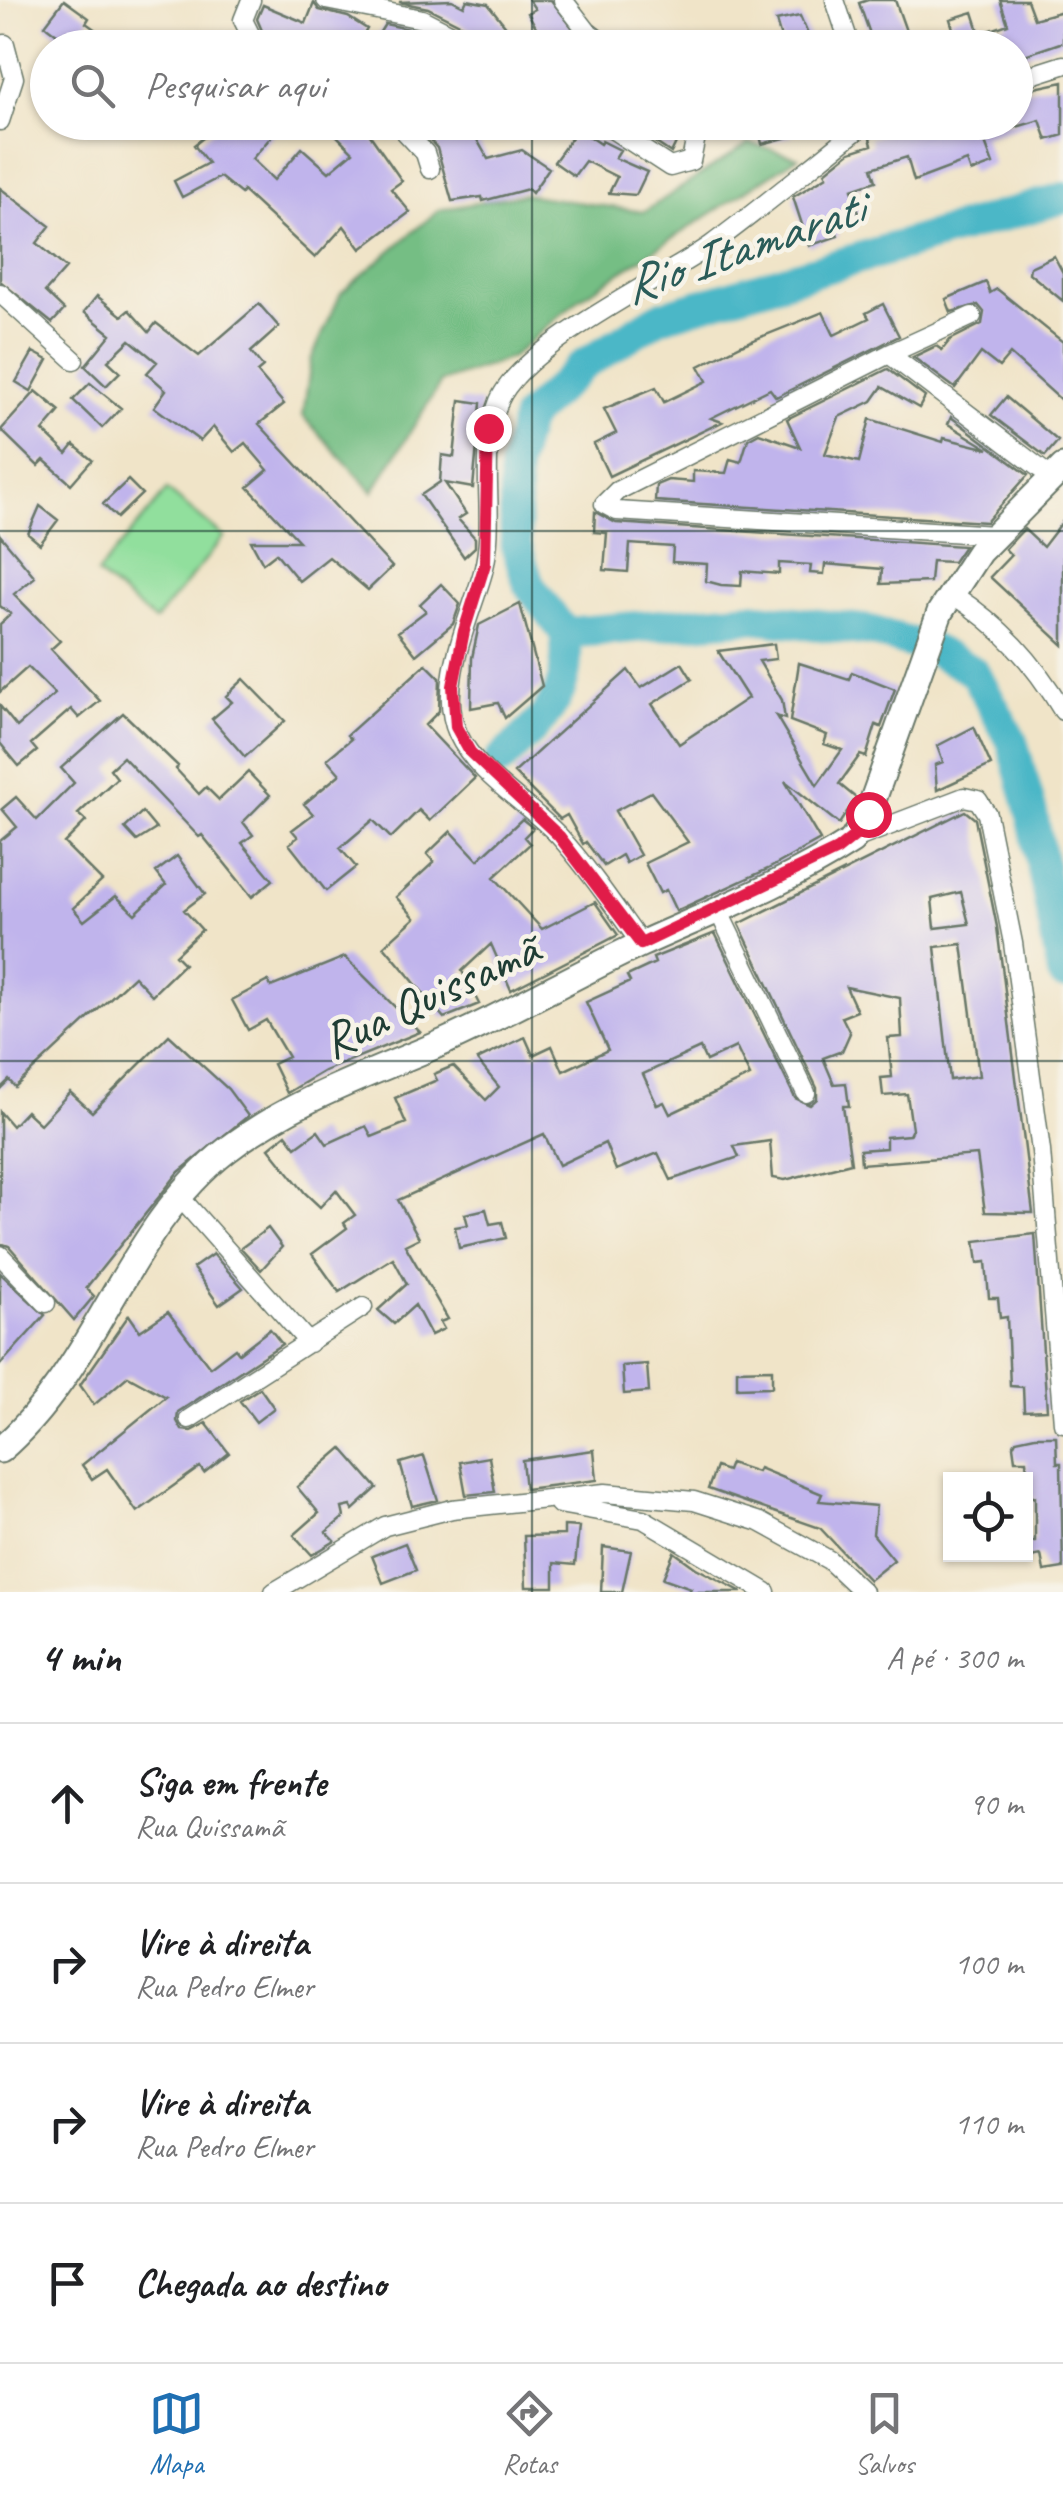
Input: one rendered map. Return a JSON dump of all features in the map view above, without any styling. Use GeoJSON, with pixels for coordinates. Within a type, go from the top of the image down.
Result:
{"type":"FeatureCollection","features":[{"type":"Feature","properties":{"kind":"street"},"geometry":{"type":"LineString","coordinates":[[248,30],[243,20],[251,0]]}},
{"type":"Feature","properties":{"kind":"street"},"geometry":{"type":"LineString","coordinates":[[326,0],[410,16],[441,30]]}},
{"type":"Feature","properties":{"kind":"street"},"geometry":{"type":"LineString","coordinates":[[564,0],[587,30]]}},
{"type":"Feature","properties":{"kind":"street"},"geometry":{"type":"LineString","coordinates":[[835,0],[845,30]]}},
{"type":"Feature","properties":{"kind":"street"},"geometry":{"type":"LineString","coordinates":[[0,121],[14,78],[5,44]]}},
{"type":"Feature","properties":{"kind":"street"},"geometry":{"type":"LineString","coordinates":[[1033,75],[1063,66]]}},
{"type":"Feature","properties":{"kind":"street"},"geometry":{"type":"LineString","coordinates":[[413,140],[425,153],[430,169]]}},
{"type":"Feature","properties":{"kind":"street"},"geometry":{"type":"LineString","coordinates":[[632,140],[660,163],[681,166],[696,151],[697,140]]}},
{"type":"Feature","properties":{"kind":"street"},"geometry":{"type":"LineString","coordinates":[[641,944],[568,847],[470,752],[456,727],[453,686],[464,631],[485,564],[488,428],[502,394],[522,372],[559,342],[710,246],[841,140]]}},
{"type":"Feature","properties":{"kind":"street"},"geometry":{"type":"LineString","coordinates":[[0,294],[74,360]]}},
{"type":"Feature","properties":{"kind":"street"},"geometry":{"type":"LineString","coordinates":[[972,316],[618,491],[604,504],[616,511],[995,535]]}},
{"type":"Feature","properties":{"kind":"street"},"geometry":{"type":"LineString","coordinates":[[852,840],[868,814],[917,672],[946,603],[995,535],[1057,472],[890,354]]}},
{"type":"Feature","properties":{"kind":"street"},"geometry":{"type":"LineString","coordinates":[[946,603],[1004,632],[1038,668],[1063,711]]}},
{"type":"Feature","properties":{"kind":"street"},"geometry":{"type":"LineString","coordinates":[[852,840],[954,799],[978,800],[986,814],[1013,943],[1040,1151],[1063,1423]]}},
{"type":"Feature","properties":{"kind":"street","name":"Rua Quissamã"},"geometry":{"type":"LineString","coordinates":[[0,1450],[36,1416],[71,1372],[146,1240],[178,1196],[224,1153],[275,1118],[718,910],[852,840]]}},
{"type":"Feature","properties":{"kind":"street"},"geometry":{"type":"LineString","coordinates":[[718,910],[806,1093]]}},
{"type":"Feature","properties":{"kind":"street"},"geometry":{"type":"LineString","coordinates":[[178,1196],[308,1342]]}},
{"type":"Feature","properties":{"kind":"street"},"geometry":{"type":"LineString","coordinates":[[0,1255],[46,1303]]}},
{"type":"Feature","properties":{"kind":"street"},"geometry":{"type":"LineString","coordinates":[[189,1419],[364,1307]]}},
{"type":"Feature","properties":{"kind":"street"},"geometry":{"type":"LineString","coordinates":[[274,1592],[384,1526],[452,1509],[605,1493],[694,1500],[724,1508],[800,1541],[829,1560],[863,1592]]}},
{"type":"Feature","properties":{"kind":"street"},"geometry":{"type":"LineString","coordinates":[[534,1502],[643,1518],[766,1592]]}},
{"type":"Feature","properties":{"kind":"green space"},"geometry":{"type":"Polygon","coordinates":[[[749,143],[798,157],[579,299],[511,358],[441,382],[373,492],[303,416],[311,360],[341,293],[439,210],[523,194],[644,212],[749,143]]]}},
{"type":"Feature","properties":{"kind":"green space"},"geometry":{"type":"Polygon","coordinates":[[[167,490],[224,537],[155,621],[97,574],[167,490]]]}},
{"type":"Feature","properties":{"kind":"building"},"geometry":{"type":"Polygon","coordinates":[[[64,0],[89,18],[86,23],[96,30],[52,30],[45,25],[64,0]]]}},
{"type":"Feature","properties":{"kind":"building"},"geometry":{"type":"Polygon","coordinates":[[[452,0],[464,6],[467,0],[488,4],[509,30],[471,30],[428,8],[399,2],[452,0]]]}},
{"type":"Feature","properties":{"kind":"building"},"geometry":{"type":"Polygon","coordinates":[[[529,0],[551,0],[574,30],[538,30],[528,13],[535,9],[529,0]]]}},
{"type":"Feature","properties":{"kind":"building"},"geometry":{"type":"Polygon","coordinates":[[[895,0],[906,30],[869,30],[859,3],[895,0]]]}},
{"type":"Feature","properties":{"kind":"building"},"geometry":{"type":"Polygon","coordinates":[[[1000,0],[1027,0],[1034,19],[1063,11],[1063,42],[1033,52],[1033,30],[991,30],[1008,24],[1000,0]]]}},
{"type":"Feature","properties":{"kind":"building"},"geometry":{"type":"Polygon","coordinates":[[[314,3],[319,10],[348,17],[367,29],[262,30],[257,19],[263,5],[306,23],[314,3]]]}},
{"type":"Feature","properties":{"kind":"building"},"geometry":{"type":"Polygon","coordinates":[[[973,12],[979,30],[953,30],[950,19],[973,12]]]}},
{"type":"Feature","properties":{"kind":"building"},"geometry":{"type":"Polygon","coordinates":[[[800,16],[806,30],[779,30],[776,21],[800,16]]]}},
{"type":"Feature","properties":{"kind":"building"},"geometry":{"type":"Polygon","coordinates":[[[385,24],[413,30],[381,30],[385,24]]]}},
{"type":"Feature","properties":{"kind":"building"},"geometry":{"type":"Polygon","coordinates":[[[1063,82],[1063,135],[1047,140],[1040,120],[1033,122],[1033,88],[1063,82]]]}},
{"type":"Feature","properties":{"kind":"building"},"geometry":{"type":"Polygon","coordinates":[[[201,140],[268,140],[252,159],[274,180],[302,148],[329,172],[353,152],[341,140],[373,140],[402,181],[391,189],[410,212],[361,249],[344,226],[315,258],[243,191],[241,194],[220,177],[182,197],[174,181],[208,163],[194,145],[201,140]]]}},
{"type":"Feature","properties":{"kind":"building"},"geometry":{"type":"Polygon","coordinates":[[[430,140],[477,140],[488,159],[522,150],[549,168],[532,193],[528,189],[483,201],[482,197],[452,201],[437,148],[430,140]]]}},
{"type":"Feature","properties":{"kind":"building"},"geometry":{"type":"Polygon","coordinates":[[[570,140],[594,140],[620,150],[615,158],[647,172],[636,195],[609,193],[617,177],[585,161],[574,176],[554,162],[570,140]]]}},
{"type":"Feature","properties":{"kind":"building"},"geometry":{"type":"Polygon","coordinates":[[[652,140],[677,140],[671,153],[652,140]]]}},
{"type":"Feature","properties":{"kind":"building"},"geometry":{"type":"Polygon","coordinates":[[[871,140],[984,140],[993,164],[971,172],[967,161],[914,181],[907,157],[872,168],[876,181],[852,189],[859,213],[833,221],[838,236],[809,246],[793,197],[827,176],[825,172],[850,152],[872,145],[871,140]]]}},
{"type":"Feature","properties":{"kind":"building"},"geometry":{"type":"Polygon","coordinates":[[[0,188],[50,226],[37,243],[66,268],[45,292],[64,310],[52,323],[0,281],[0,188]]]}},
{"type":"Feature","properties":{"kind":"building"},"geometry":{"type":"Polygon","coordinates":[[[1054,256],[1063,273],[1063,301],[1029,273],[1030,267],[1054,256]]]}},
{"type":"Feature","properties":{"kind":"building"},"geometry":{"type":"Polygon","coordinates":[[[986,282],[990,293],[997,289],[1063,342],[1063,402],[1010,354],[999,367],[981,353],[955,388],[913,357],[936,346],[942,350],[950,340],[982,324],[984,312],[978,305],[951,312],[946,299],[986,282]]]}},
{"type":"Feature","properties":{"kind":"building"},"geometry":{"type":"Polygon","coordinates":[[[97,296],[122,316],[129,310],[149,332],[156,323],[199,356],[259,304],[279,327],[251,352],[263,367],[257,372],[284,404],[259,424],[392,567],[368,590],[329,557],[299,581],[276,553],[263,563],[251,541],[299,541],[248,487],[268,470],[245,443],[234,452],[213,427],[200,441],[154,407],[166,390],[147,373],[157,362],[130,340],[108,361],[120,372],[106,386],[85,366],[111,334],[84,312],[97,296]]]}},
{"type":"Feature","properties":{"kind":"building"},"geometry":{"type":"Polygon","coordinates":[[[883,304],[899,336],[776,397],[770,389],[711,418],[722,422],[609,476],[594,444],[616,433],[604,409],[656,387],[664,402],[707,381],[699,366],[741,345],[823,312],[834,335],[869,318],[866,313],[883,304]]]}},
{"type":"Feature","properties":{"kind":"building"},"geometry":{"type":"Polygon","coordinates":[[[33,352],[48,360],[31,391],[16,382],[33,352]]]}},
{"type":"Feature","properties":{"kind":"building"},"geometry":{"type":"Polygon","coordinates":[[[888,369],[925,397],[919,408],[882,387],[872,401],[839,417],[825,454],[859,462],[870,419],[943,442],[944,438],[989,449],[948,424],[951,417],[1028,475],[986,522],[655,501],[656,485],[668,480],[693,482],[693,471],[726,473],[730,459],[741,462],[748,439],[759,433],[800,447],[787,419],[888,369]]]}},
{"type":"Feature","properties":{"kind":"building"},"geometry":{"type":"Polygon","coordinates":[[[90,383],[121,408],[102,428],[73,400],[90,383]]]}},
{"type":"Feature","properties":{"kind":"building"},"geometry":{"type":"Polygon","coordinates":[[[36,391],[60,411],[43,431],[67,454],[74,445],[92,460],[71,484],[44,460],[38,466],[1,430],[36,391]]]}},
{"type":"Feature","properties":{"kind":"building"},"geometry":{"type":"Polygon","coordinates":[[[1006,397],[1058,441],[1045,456],[991,415],[1006,397]]]}},
{"type":"Feature","properties":{"kind":"building"},"geometry":{"type":"Polygon","coordinates":[[[460,400],[481,403],[473,488],[445,483],[466,514],[458,519],[475,538],[475,547],[464,557],[421,495],[440,482],[442,455],[454,457],[460,400]]]}},
{"type":"Feature","properties":{"kind":"building"},"geometry":{"type":"Polygon","coordinates":[[[128,480],[142,494],[117,518],[103,504],[128,480]]]}},
{"type":"Feature","properties":{"kind":"building"},"geometry":{"type":"Polygon","coordinates":[[[40,506],[58,520],[40,544],[28,534],[40,506]]]}},
{"type":"Feature","properties":{"kind":"building"},"geometry":{"type":"Polygon","coordinates":[[[595,512],[616,523],[964,546],[953,562],[932,561],[930,582],[881,584],[882,569],[825,564],[824,574],[810,573],[811,565],[779,563],[779,574],[742,571],[741,586],[721,585],[706,581],[707,564],[672,562],[673,547],[630,544],[628,572],[604,570],[607,533],[594,532],[595,512]]]}},
{"type":"Feature","properties":{"kind":"building"},"geometry":{"type":"Polygon","coordinates":[[[1063,521],[1063,645],[990,577],[1011,555],[1005,549],[1024,529],[1043,547],[1063,521]]]}},
{"type":"Feature","properties":{"kind":"building"},"geometry":{"type":"Polygon","coordinates":[[[0,535],[35,577],[14,594],[60,641],[51,649],[100,701],[79,718],[71,709],[31,744],[37,751],[19,766],[0,743],[0,706],[17,727],[55,694],[28,667],[0,692],[0,624],[11,614],[0,606],[0,535]]]}},
{"type":"Feature","properties":{"kind":"building"},"geometry":{"type":"Polygon","coordinates":[[[441,584],[460,604],[453,624],[416,655],[398,632],[426,611],[420,604],[441,584]]]}},
{"type":"Feature","properties":{"kind":"building"},"geometry":{"type":"Polygon","coordinates":[[[520,604],[542,686],[505,718],[498,703],[471,708],[472,658],[479,625],[520,604]]]}},
{"type":"Feature","properties":{"kind":"building"},"geometry":{"type":"Polygon","coordinates":[[[774,644],[776,659],[759,661],[782,700],[785,719],[776,716],[817,785],[842,750],[824,744],[827,735],[790,721],[799,663],[849,679],[852,672],[895,689],[881,727],[876,725],[866,757],[860,755],[839,784],[856,798],[839,824],[785,781],[820,840],[768,869],[676,911],[666,890],[660,893],[645,863],[688,842],[651,792],[615,811],[640,855],[626,863],[622,855],[604,866],[586,842],[583,844],[567,815],[560,819],[514,773],[628,670],[641,688],[682,663],[692,679],[652,704],[679,744],[748,698],[718,651],[774,644]]]}},
{"type":"Feature","properties":{"kind":"building"},"geometry":{"type":"Polygon","coordinates":[[[426,664],[440,678],[439,711],[425,725],[475,778],[430,821],[419,810],[391,838],[373,820],[340,848],[356,867],[326,891],[289,844],[298,837],[292,830],[313,814],[304,804],[340,774],[327,759],[351,739],[347,735],[426,664]]]}},
{"type":"Feature","properties":{"kind":"building"},"geometry":{"type":"Polygon","coordinates":[[[244,679],[285,721],[245,757],[212,719],[232,702],[226,696],[244,679]]]}},
{"type":"Feature","properties":{"kind":"building"},"geometry":{"type":"Polygon","coordinates":[[[123,713],[178,766],[176,769],[199,794],[206,787],[219,800],[248,772],[270,795],[243,822],[253,835],[242,843],[273,880],[252,897],[202,835],[199,837],[123,757],[110,769],[117,778],[78,814],[86,821],[64,843],[102,881],[73,908],[84,921],[116,896],[135,914],[166,885],[156,872],[177,856],[205,894],[184,910],[202,930],[175,955],[184,964],[152,995],[134,976],[15,1087],[9,1080],[0,1089],[0,841],[17,827],[2,809],[16,797],[37,820],[74,783],[61,768],[123,713]]]}},
{"type":"Feature","properties":{"kind":"building"},"geometry":{"type":"Polygon","coordinates":[[[974,727],[991,765],[937,790],[935,765],[943,762],[937,746],[974,727]]]}},
{"type":"Feature","properties":{"kind":"building"},"geometry":{"type":"Polygon","coordinates":[[[965,811],[975,819],[997,927],[1033,1213],[985,1212],[977,1155],[861,1164],[860,1150],[886,1148],[886,1137],[909,1135],[912,1129],[907,1094],[883,1096],[881,1078],[892,1077],[888,1038],[902,1037],[900,998],[846,987],[857,1011],[842,1017],[850,1033],[842,1051],[823,1058],[834,1084],[846,1083],[849,1106],[843,1106],[851,1163],[785,1180],[773,1178],[770,1141],[734,1146],[739,1157],[671,1180],[658,1153],[616,1170],[605,1143],[559,1165],[544,1134],[398,1200],[419,1238],[405,1245],[448,1319],[440,1322],[444,1329],[431,1335],[415,1305],[394,1324],[378,1310],[407,1284],[393,1258],[339,1292],[312,1254],[347,1228],[344,1223],[355,1215],[336,1190],[320,1207],[269,1148],[286,1134],[296,1147],[318,1131],[327,1144],[366,1126],[372,1137],[406,1123],[395,1098],[437,1080],[434,1074],[453,1066],[486,1100],[499,1087],[477,1060],[525,1037],[533,1055],[552,1046],[563,1071],[608,1050],[586,1002],[630,982],[627,976],[655,963],[653,958],[715,933],[795,1098],[810,1105],[817,1099],[817,1088],[739,924],[965,811]],[[961,892],[932,899],[935,928],[969,924],[961,892]],[[962,944],[935,947],[950,1080],[979,1076],[962,944]],[[736,1047],[706,1061],[700,1048],[643,1074],[657,1105],[664,1102],[670,1114],[750,1076],[736,1047]]]}},
{"type":"Feature","properties":{"kind":"building"},"geometry":{"type":"Polygon","coordinates":[[[142,812],[156,829],[137,841],[125,828],[142,812]]]}},
{"type":"Feature","properties":{"kind":"building"},"geometry":{"type":"Polygon","coordinates":[[[522,819],[533,828],[524,837],[530,844],[494,877],[542,929],[595,902],[618,935],[511,990],[491,944],[462,971],[479,1004],[444,1018],[384,946],[415,918],[396,897],[434,862],[427,854],[451,831],[478,860],[522,819]]]}},
{"type":"Feature","properties":{"kind":"building"},"geometry":{"type":"Polygon","coordinates":[[[345,957],[420,1032],[324,1071],[287,1093],[273,1064],[288,1057],[266,1020],[248,1030],[232,1000],[268,981],[271,987],[345,957]]]}},
{"type":"Feature","properties":{"kind":"building"},"geometry":{"type":"Polygon","coordinates":[[[169,1035],[228,1089],[248,1116],[179,1172],[86,1288],[94,1296],[74,1320],[9,1246],[0,1243],[0,1112],[12,1126],[26,1111],[40,1124],[70,1092],[92,1112],[169,1035]]]}},
{"type":"Feature","properties":{"kind":"building"},"geometry":{"type":"Polygon","coordinates":[[[486,1209],[490,1224],[502,1222],[506,1238],[459,1248],[455,1227],[468,1225],[465,1214],[486,1209]]]}},
{"type":"Feature","properties":{"kind":"building"},"geometry":{"type":"Polygon","coordinates":[[[268,1228],[282,1247],[261,1270],[241,1248],[268,1228]]]}},
{"type":"Feature","properties":{"kind":"building"},"geometry":{"type":"Polygon","coordinates":[[[1035,1234],[1047,1410],[1024,1411],[1023,1387],[1010,1386],[1007,1317],[1000,1318],[998,1298],[989,1298],[986,1262],[978,1263],[975,1241],[1035,1234]]]}},
{"type":"Feature","properties":{"kind":"building"},"geometry":{"type":"Polygon","coordinates":[[[213,1254],[243,1288],[219,1305],[193,1268],[213,1254]]]}},
{"type":"Feature","properties":{"kind":"building"},"geometry":{"type":"Polygon","coordinates":[[[0,1273],[45,1315],[0,1365],[0,1273]]]}},
{"type":"Feature","properties":{"kind":"building"},"geometry":{"type":"Polygon","coordinates":[[[168,1312],[210,1367],[235,1348],[239,1353],[270,1329],[282,1344],[178,1412],[182,1430],[191,1431],[206,1423],[229,1453],[204,1473],[200,1467],[137,1512],[107,1469],[92,1479],[82,1465],[166,1397],[128,1376],[94,1405],[80,1385],[129,1315],[140,1331],[168,1312]]]}},
{"type":"Feature","properties":{"kind":"building"},"geometry":{"type":"Polygon","coordinates":[[[647,1364],[649,1392],[624,1394],[622,1366],[647,1364]]]}},
{"type":"Feature","properties":{"kind":"building"},"geometry":{"type":"Polygon","coordinates":[[[772,1369],[772,1387],[737,1388],[737,1370],[772,1369]]]}},
{"type":"Feature","properties":{"kind":"building"},"geometry":{"type":"Polygon","coordinates":[[[260,1388],[274,1408],[256,1422],[240,1401],[260,1388]]]}},
{"type":"Feature","properties":{"kind":"building"},"geometry":{"type":"Polygon","coordinates":[[[1056,1436],[1057,1463],[1061,1463],[1063,1568],[1044,1571],[1041,1555],[1033,1557],[1033,1472],[1027,1472],[1026,1460],[1015,1460],[1016,1440],[1056,1436]]]}},
{"type":"Feature","properties":{"kind":"building"},"geometry":{"type":"Polygon","coordinates":[[[342,1448],[377,1488],[353,1510],[351,1506],[342,1508],[344,1517],[326,1532],[335,1541],[312,1555],[294,1535],[319,1513],[297,1487],[342,1448]]]}},
{"type":"Feature","properties":{"kind":"building"},"geometry":{"type":"Polygon","coordinates":[[[594,1450],[597,1480],[525,1489],[522,1460],[594,1450]]]}},
{"type":"Feature","properties":{"kind":"building"},"geometry":{"type":"Polygon","coordinates":[[[424,1456],[438,1500],[412,1506],[400,1463],[424,1456]]]}},
{"type":"Feature","properties":{"kind":"building"},"geometry":{"type":"Polygon","coordinates":[[[489,1457],[495,1492],[466,1495],[460,1462],[489,1457]]]}},
{"type":"Feature","properties":{"kind":"building"},"geometry":{"type":"Polygon","coordinates":[[[730,1463],[757,1472],[759,1468],[822,1494],[819,1501],[876,1506],[873,1534],[894,1560],[869,1580],[820,1528],[708,1489],[716,1467],[727,1471],[730,1463]]]}},
{"type":"Feature","properties":{"kind":"building"},"geometry":{"type":"Polygon","coordinates":[[[564,1526],[579,1527],[575,1565],[554,1563],[554,1587],[526,1587],[524,1536],[564,1535],[564,1526]]]}},
{"type":"Feature","properties":{"kind":"building"},"geometry":{"type":"Polygon","coordinates":[[[405,1543],[416,1570],[383,1583],[372,1556],[405,1543]]]}},
{"type":"Feature","properties":{"kind":"building"},"geometry":{"type":"Polygon","coordinates":[[[603,1547],[631,1551],[622,1592],[601,1592],[603,1547]]]}},
{"type":"Feature","properties":{"kind":"building"},"geometry":{"type":"Polygon","coordinates":[[[674,1552],[742,1592],[689,1592],[691,1588],[663,1578],[674,1552]]]}},
{"type":"Feature","properties":{"kind":"waterway","name":"Rio Itamarati"},"geometry":{"type":"LineString","coordinates":[[1063,198],[659,317],[582,366],[527,418],[514,467],[516,545],[529,585],[565,633],[751,617],[871,631],[929,648],[974,672],[1012,741],[1032,813],[1063,974]]}},
{"type":"Feature","properties":{"kind":"waterway","name":"Rio Itamarati"},"geometry":{"type":"LineString","coordinates":[[500,761],[542,719],[560,691],[565,633]]}},
{"type":"Feature","properties":{"kind":"route"},"geometry":{"type":"LineString","coordinates":[[488,428],[485,564],[464,631],[453,686],[456,727],[470,752],[559,836],[641,944],[837,850],[862,830],[868,814]]}}]}
